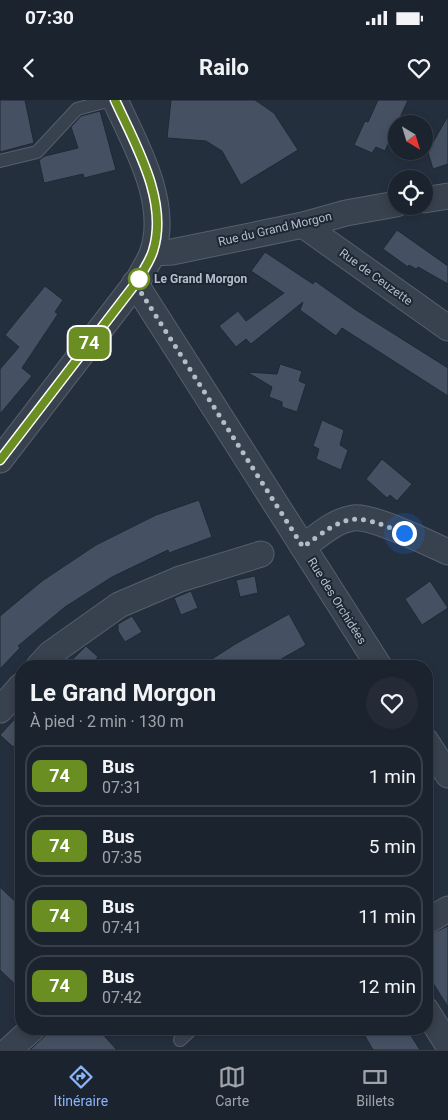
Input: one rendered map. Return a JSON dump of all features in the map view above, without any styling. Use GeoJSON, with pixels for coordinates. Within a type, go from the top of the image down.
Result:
{"type":"FeatureCollection","features":[{"type":"Feature","properties":{"kind":"street"},"geometry":{"type":"LineString","coordinates":[[0,460],[135,283],[153,252],[156,237],[154,199],[139,153],[115,100]]}},
{"type":"Feature","properties":{"kind":"street"},"geometry":{"type":"LineString","coordinates":[[433,198],[448,196]]}},
{"type":"Feature","properties":{"kind":"street","name":"Rue du Grand Morgon"},"geometry":{"type":"LineString","coordinates":[[153,252],[172,252],[388,205]]}},
{"type":"Feature","properties":{"kind":"street","name":"Rue de Ceuzette"},"geometry":{"type":"LineString","coordinates":[[303,225],[448,328]]}},
{"type":"Feature","properties":{"kind":"street","name":"Rue des Orchidées"},"geometry":{"type":"LineString","coordinates":[[135,283],[375,660]]}},
{"type":"Feature","properties":{"kind":"street"},"geometry":{"type":"LineString","coordinates":[[303,547],[332,526],[354,518],[374,521],[448,552]]}},
{"type":"Feature","properties":{"kind":"street"},"geometry":{"type":"LineString","coordinates":[[44,660],[50,654],[120,605],[180,579],[261,554]]}},
{"type":"Feature","properties":{"kind":"street"},"geometry":{"type":"LineString","coordinates":[[0,710],[15,693]]}},
{"type":"Feature","properties":{"kind":"street"},"geometry":{"type":"LineString","coordinates":[[433,918],[448,909]]}},
{"type":"Feature","properties":{"kind":"street"},"geometry":{"type":"LineString","coordinates":[[433,1021],[448,1045]]}},
{"type":"Feature","properties":{"kind":"street"},"geometry":{"type":"LineString","coordinates":[[9,1050],[25,1035]]}},
{"type":"Feature","properties":{"kind":"lane"},"geometry":{"type":"LineString","coordinates":[[0,161],[37,152],[77,109],[110,100]]}},
{"type":"Feature","properties":{"kind":"lane"},"geometry":{"type":"LineString","coordinates":[[180,1040],[185,1035]]}},
{"type":"Feature","properties":{"kind":"building"},"geometry":{"type":"Polygon","coordinates":[[[0,100],[25,100],[34,143],[0,152],[0,100]]]}},
{"type":"Feature","properties":{"kind":"building"},"geometry":{"type":"Polygon","coordinates":[[[171,100],[255,100],[274,113],[298,150],[241,185],[222,151],[206,141],[167,138],[171,100]]]}},
{"type":"Feature","properties":{"kind":"building"},"geometry":{"type":"Polygon","coordinates":[[[378,100],[408,100],[401,115],[388,115],[388,144],[385,151],[376,147],[372,153],[354,145],[365,121],[368,122],[378,100]]]}},
{"type":"Feature","properties":{"kind":"building"},"geometry":{"type":"Polygon","coordinates":[[[100,111],[116,170],[84,178],[83,174],[44,183],[39,160],[45,156],[78,148],[71,127],[81,116],[100,111]]]}},
{"type":"Feature","properties":{"kind":"building"},"geometry":{"type":"Polygon","coordinates":[[[448,116],[448,164],[433,169],[430,160],[433,160],[433,142],[448,116]]]}},
{"type":"Feature","properties":{"kind":"building"},"geometry":{"type":"Polygon","coordinates":[[[397,230],[448,266],[448,284],[418,267],[416,269],[409,265],[408,267],[383,249],[397,230]]]}},
{"type":"Feature","properties":{"kind":"building"},"geometry":{"type":"Polygon","coordinates":[[[265,252],[313,284],[315,281],[356,310],[448,368],[448,396],[342,328],[336,336],[300,310],[303,302],[251,344],[246,339],[236,347],[219,326],[238,311],[246,321],[284,293],[251,271],[265,252]]]}},
{"type":"Feature","properties":{"kind":"building"},"geometry":{"type":"Polygon","coordinates":[[[45,286],[63,300],[55,312],[58,314],[22,368],[32,376],[0,414],[0,369],[19,347],[5,335],[45,286]]]}},
{"type":"Feature","properties":{"kind":"building"},"geometry":{"type":"Polygon","coordinates":[[[280,364],[302,371],[299,381],[306,384],[297,412],[282,407],[282,402],[269,397],[272,387],[247,372],[277,374],[280,364]]]}},
{"type":"Feature","properties":{"kind":"building"},"geometry":{"type":"Polygon","coordinates":[[[322,420],[344,430],[340,445],[348,450],[341,470],[316,459],[319,449],[313,446],[322,420]]]}},
{"type":"Feature","properties":{"kind":"building"},"geometry":{"type":"Polygon","coordinates":[[[382,459],[412,484],[397,501],[390,495],[387,498],[366,479],[382,459]]]}},
{"type":"Feature","properties":{"kind":"building"},"geometry":{"type":"Polygon","coordinates":[[[199,500],[212,537],[169,553],[168,550],[112,577],[65,607],[18,646],[20,648],[0,669],[0,616],[42,581],[96,545],[156,515],[199,500]]]}},
{"type":"Feature","properties":{"kind":"building"},"geometry":{"type":"Polygon","coordinates":[[[255,576],[258,593],[240,597],[236,580],[255,576]]]}},
{"type":"Feature","properties":{"kind":"building"},"geometry":{"type":"Polygon","coordinates":[[[430,581],[448,608],[422,625],[405,599],[430,581]]]}},
{"type":"Feature","properties":{"kind":"building"},"geometry":{"type":"Polygon","coordinates":[[[191,591],[198,608],[181,615],[174,598],[191,591]]]}},
{"type":"Feature","properties":{"kind":"building"},"geometry":{"type":"Polygon","coordinates":[[[289,614],[306,645],[280,660],[210,660],[289,614]]]}},
{"type":"Feature","properties":{"kind":"building"},"geometry":{"type":"Polygon","coordinates":[[[132,616],[142,632],[125,642],[118,631],[118,624],[132,616]]]}},
{"type":"Feature","properties":{"kind":"building"},"geometry":{"type":"Polygon","coordinates":[[[86,646],[98,657],[95,660],[72,660],[86,646]]]}},
{"type":"Feature","properties":{"kind":"building"},"geometry":{"type":"Polygon","coordinates":[[[15,719],[15,745],[13,747],[0,735],[15,719]]]}},
{"type":"Feature","properties":{"kind":"building"},"geometry":{"type":"Polygon","coordinates":[[[0,887],[15,901],[15,984],[0,970],[0,887]]]}},
{"type":"Feature","properties":{"kind":"building"},"geometry":{"type":"Polygon","coordinates":[[[448,926],[448,1007],[433,983],[433,933],[448,926]]]}},
{"type":"Feature","properties":{"kind":"building"},"geometry":{"type":"Polygon","coordinates":[[[46,1035],[103,1035],[117,1050],[30,1050],[46,1035]]]}},
{"type":"Feature","properties":{"kind":"building"},"geometry":{"type":"Polygon","coordinates":[[[364,1035],[411,1035],[420,1050],[373,1050],[364,1035]]]}},
{"type":"Feature","properties":{"kind":"bus line","name":"74"},"geometry":{"type":"LineString","coordinates":[[0,460],[139,279],[153,252],[156,237],[154,199],[139,153],[115,100]]}},
{"type":"Feature","properties":{"kind":"place","name":"Le Grand Morgon"},"geometry":{"type":"Point","coordinates":[139,279]}},
{"type":"Feature","properties":{"kind":"route"},"geometry":{"type":"LineString","coordinates":[[139,279],[135,283],[303,547],[332,526],[354,518],[374,521],[404,533]]}}]}
